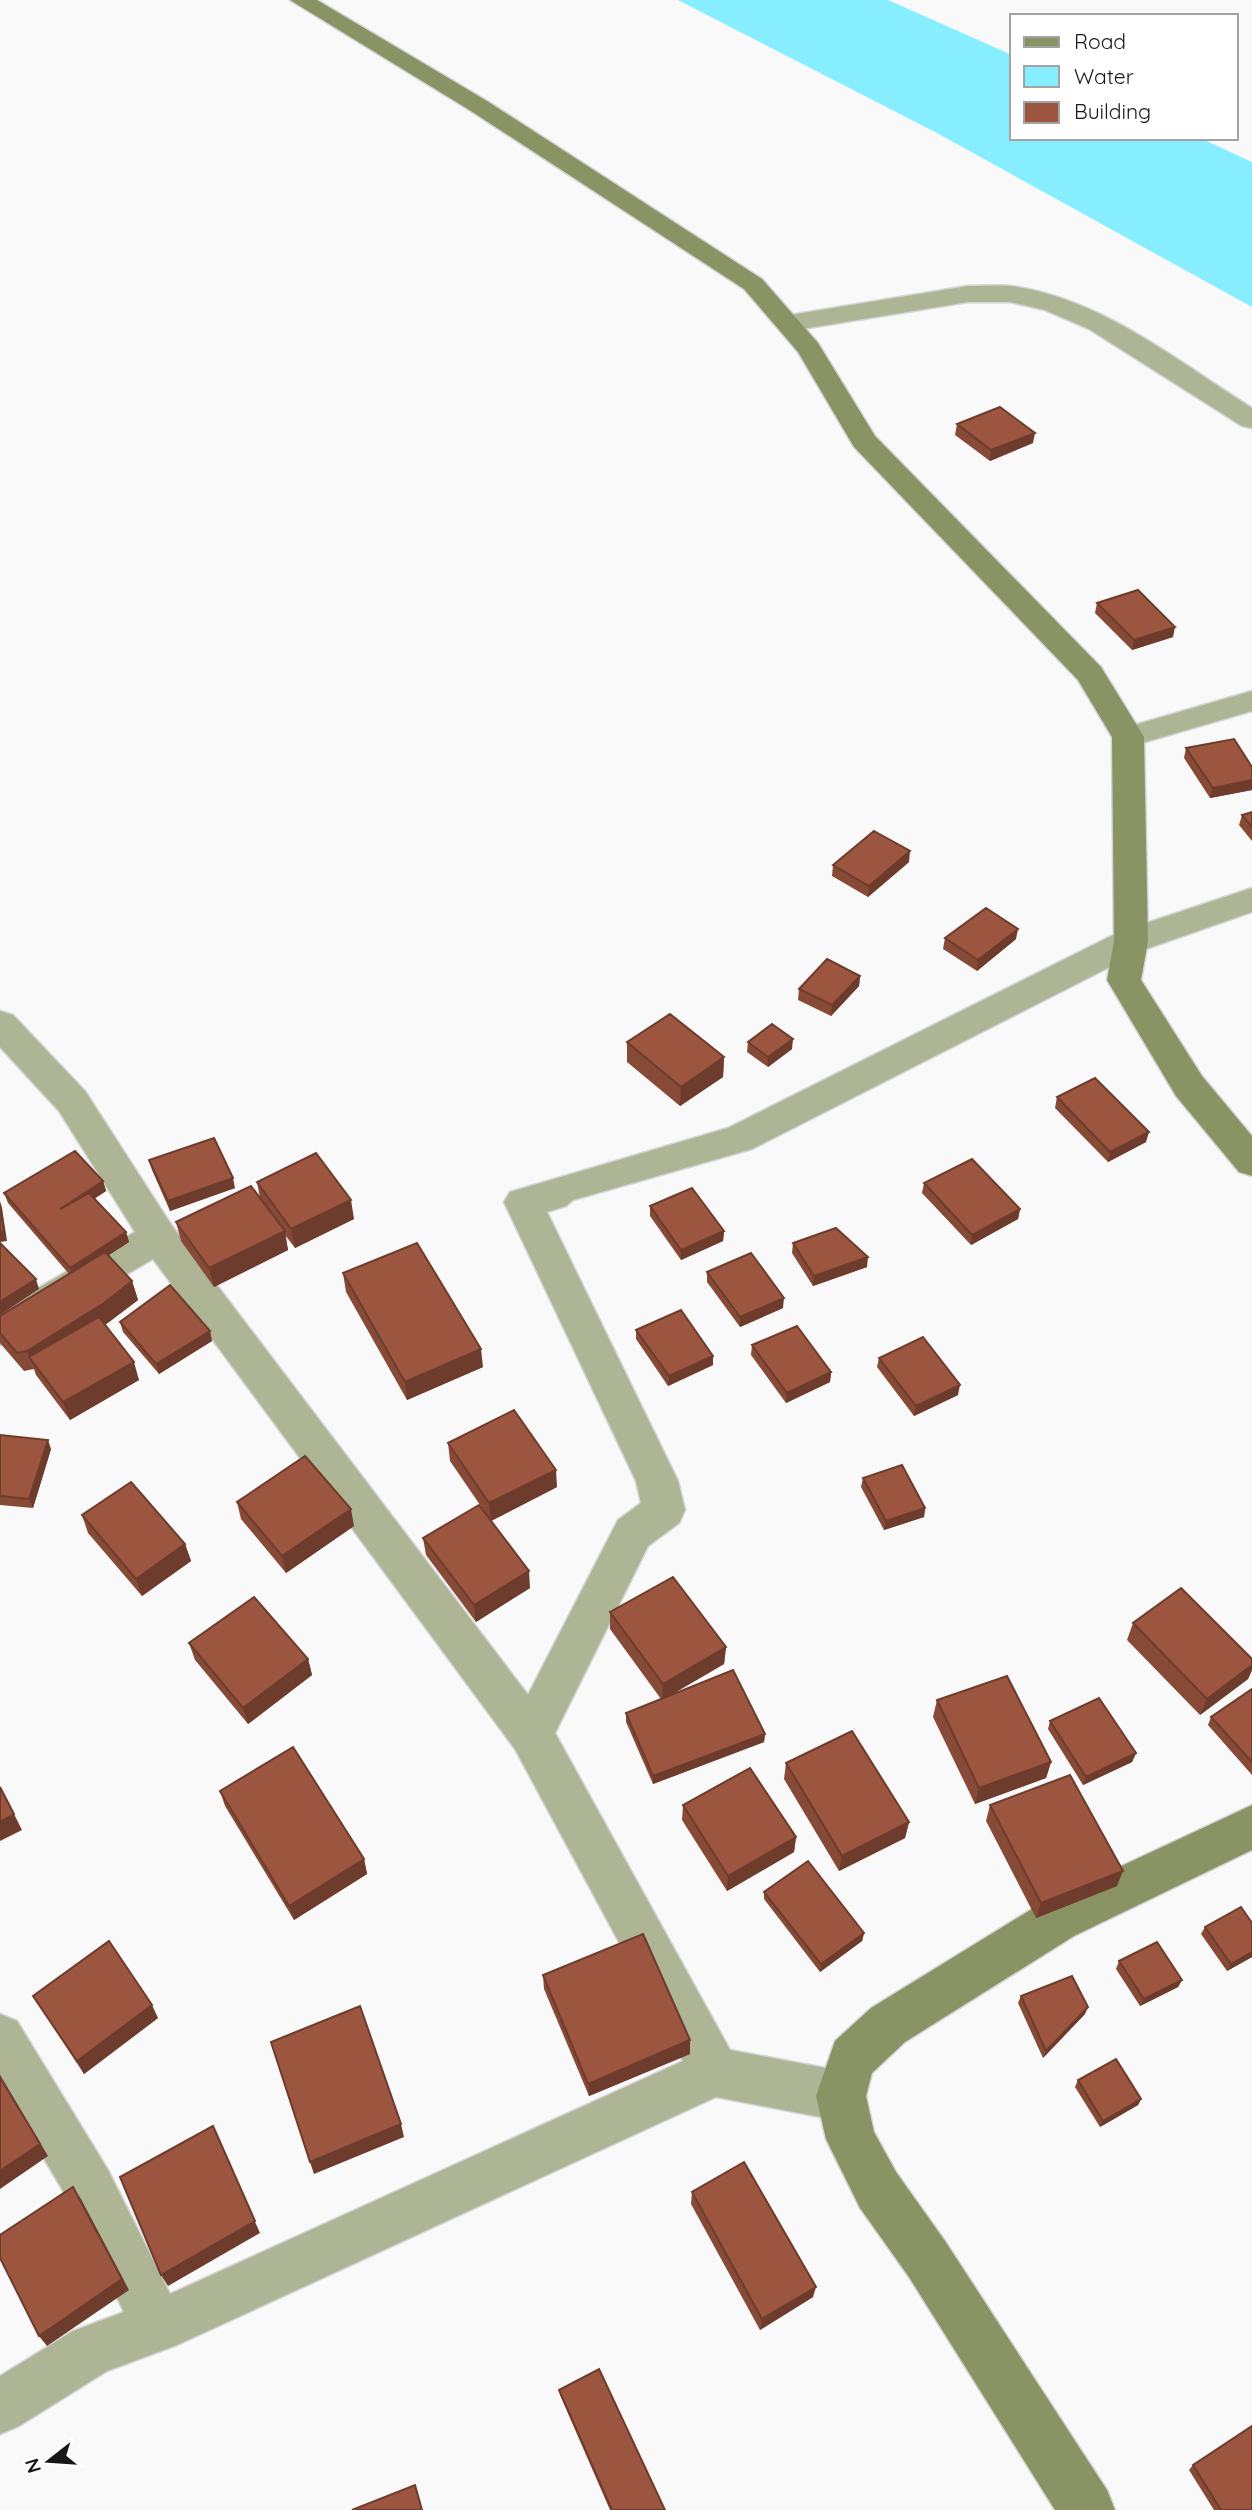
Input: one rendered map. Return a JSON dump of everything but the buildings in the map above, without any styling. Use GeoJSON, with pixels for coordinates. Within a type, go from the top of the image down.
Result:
{"type":"FeatureCollection","features":[{"type":"Feature","properties":{"kind":"street"},"geometry":{"type":"LineString","coordinates":[[301,0],[479,106],[668,226],[753,284],[790,323],[809,349],[864,441],[1090,674],[1128,737],[1131,941],[1124,980],[1189,1086],[1252,1162]]}},
{"type":"Feature","properties":{"kind":"street"},"geometry":{"type":"LineString","coordinates":[[790,323],[968,294],[1010,294],[1053,304],[1098,323],[1252,420]]}},
{"type":"Feature","properties":{"kind":"street"},"geometry":{"type":"LineString","coordinates":[[1128,737],[1252,701]]}},
{"type":"Feature","properties":{"kind":"street"},"geometry":{"type":"LineString","coordinates":[[531,1734],[633,1533],[664,1510],[657,1481],[523,1202],[553,1196],[560,1189],[739,1139],[1131,941],[1252,900]]}},
{"type":"Feature","properties":{"kind":"street"},"geometry":{"type":"LineString","coordinates":[[0,1024],[72,1101],[158,1237],[531,1734],[715,2073]]}},
{"type":"Feature","properties":{"kind":"street"},"geometry":{"type":"LineString","coordinates":[[0,1329],[158,1237]]}},
{"type":"Feature","properties":{"kind":"street"},"geometry":{"type":"LineString","coordinates":[[1087,2510],[927,2259],[878,2190],[852,2139],[841,2096],[852,2058],[888,2025],[1056,1920],[1252,1827]]}},
{"type":"Feature","properties":{"kind":"street"},"geometry":{"type":"LineString","coordinates":[[0,2038],[90,2188],[158,2326]]}},
{"type":"Feature","properties":{"kind":"street"},"geometry":{"type":"LineString","coordinates":[[0,2407],[93,2350],[158,2326],[715,2073],[841,2096]]}},
{"type":"Feature","properties":{"kind":"water"},"geometry":{"type":"Polygon","coordinates":[[[678,0],[888,0],[1010,54],[1010,140],[1204,140],[1252,162],[1252,307],[937,133],[678,0]]]}}]}
